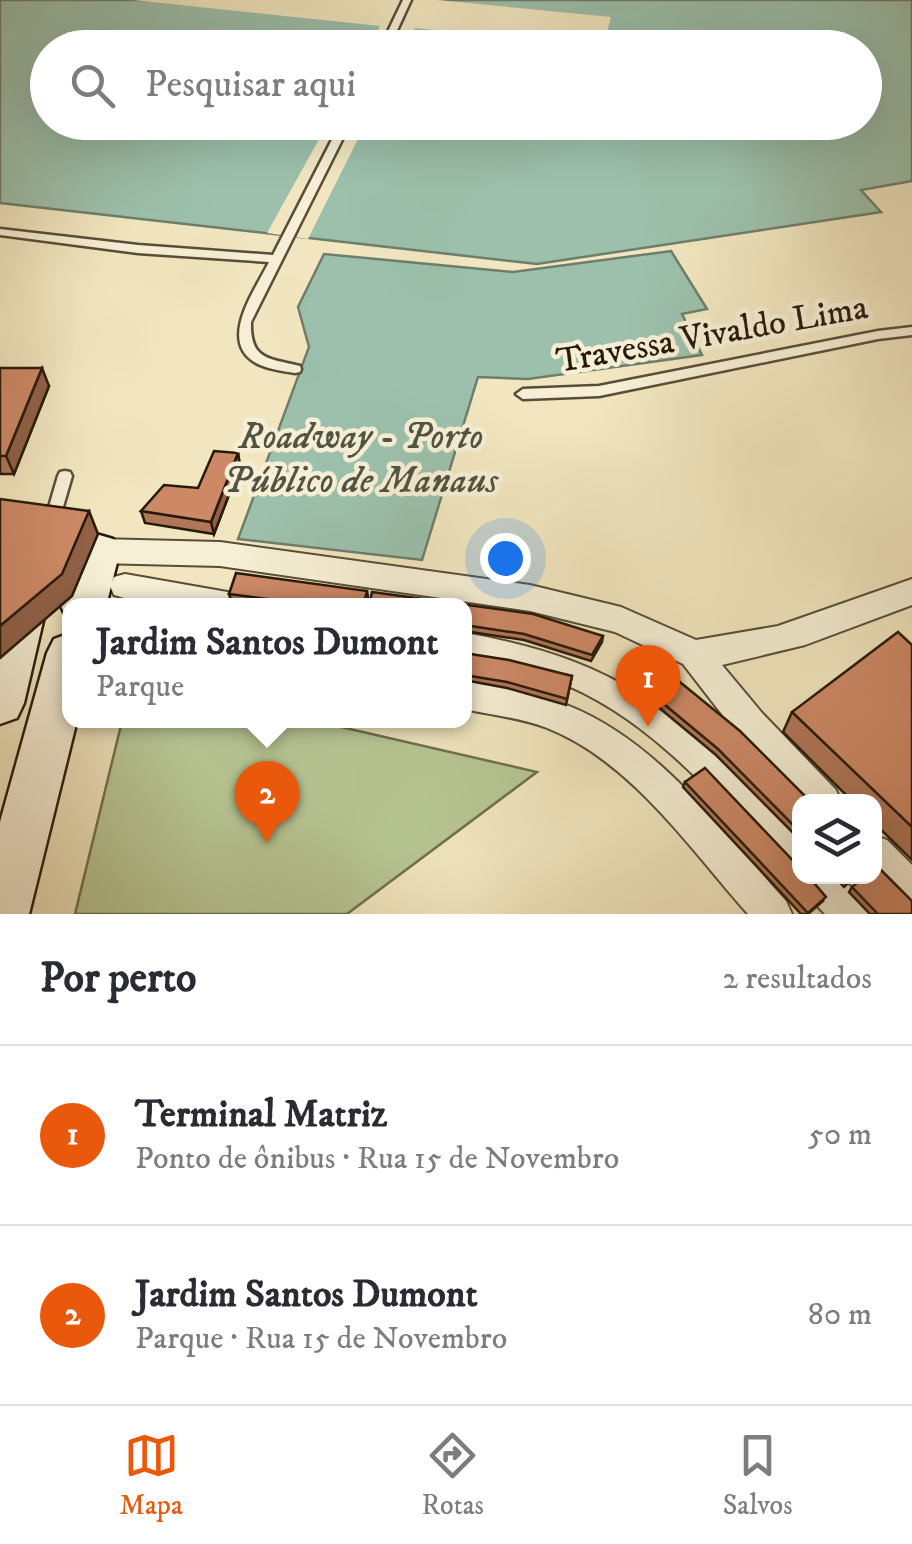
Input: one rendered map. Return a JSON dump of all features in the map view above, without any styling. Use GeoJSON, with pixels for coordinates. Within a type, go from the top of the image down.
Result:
{"type":"FeatureCollection","features":[{"type":"Feature","properties":{"kind":"street"},"geometry":{"type":"LineString","coordinates":[[0,522],[98,551],[220,554],[530,598],[621,620],[694,654],[750,724],[816,794]]}},
{"type":"Feature","properties":{"kind":"street"},"geometry":{"type":"LineString","coordinates":[[0,703],[28,588],[48,536]]}},
{"type":"Feature","properties":{"kind":"street"},"geometry":{"type":"LineString","coordinates":[[98,551],[137,596]]}},
{"type":"Feature","properties":{"kind":"street"},"geometry":{"type":"LineString","coordinates":[[85,598],[98,551]]}},
{"type":"Feature","properties":{"kind":"street"},"geometry":{"type":"LineString","coordinates":[[694,654],[746,649],[912,592]]}},
{"type":"Feature","properties":{"kind":"street"},"geometry":{"type":"LineString","coordinates":[[472,648],[526,658],[570,672],[648,714],[689,747],[792,853]]}},
{"type":"Feature","properties":{"kind":"street"},"geometry":{"type":"LineString","coordinates":[[2,914],[62,684]]}},
{"type":"Feature","properties":{"kind":"street"},"geometry":{"type":"LineString","coordinates":[[472,696],[527,707],[598,736],[631,760],[773,914]]}},
{"type":"Feature","properties":{"kind":"street"},"geometry":{"type":"LineString","coordinates":[[882,861],[912,890]]}},
{"type":"Feature","properties":{"kind":"street"},"geometry":{"type":"LineString","coordinates":[[822,884],[850,914]]}},
{"type":"Feature","properties":{"kind":"lane"},"geometry":{"type":"LineString","coordinates":[[393,30],[408,0]]}},
{"type":"Feature","properties":{"kind":"lane"},"geometry":{"type":"LineString","coordinates":[[295,369],[262,363],[243,340],[245,322],[337,140]]}},
{"type":"Feature","properties":{"kind":"lane"},"geometry":{"type":"LineString","coordinates":[[0,232],[138,249],[276,259]]}},
{"type":"Feature","properties":{"kind":"lane","name":"Travessa Vivaldo Lima"},"geometry":{"type":"LineString","coordinates":[[524,394],[600,391],[912,331]]}},
{"type":"Feature","properties":{"kind":"lane"},"geometry":{"type":"LineString","coordinates":[[48,536],[65,476]]}},
{"type":"Feature","properties":{"kind":"shaded area"},"geometry":{"type":"Polygon","coordinates":[[[120,728],[345,728],[537,772],[347,914],[75,914],[120,728]]]}},
{"type":"Feature","properties":{"kind":"water"},"geometry":{"type":"Polygon","coordinates":[[[0,0],[912,0],[912,181],[861,190],[881,212],[537,264],[0,203],[0,0]]]}},
{"type":"Feature","properties":{"kind":"water","name":"Roadway - Porto Público de Manaus"},"geometry":{"type":"Polygon","coordinates":[[[671,251],[707,309],[682,314],[702,355],[528,379],[478,377],[422,560],[238,539],[309,347],[298,307],[324,254],[513,272],[671,251]]]}},
{"type":"Feature","properties":{"kind":"pier"},"geometry":{"type":"Polygon","coordinates":[[[133,0],[438,0],[611,17],[608,30],[378,30],[380,26],[133,0]]]}},
{"type":"Feature","properties":{"kind":"pier"},"geometry":{"type":"Polygon","coordinates":[[[319,140],[358,140],[308,239],[267,233],[319,140]]]}},
{"type":"Feature","properties":{"kind":"building"},"geometry":{"type":"Polygon","coordinates":[[[0,368],[42,368],[6,456],[0,456],[0,368]]]}},
{"type":"Feature","properties":{"kind":"building"},"geometry":{"type":"Polygon","coordinates":[[[214,451],[238,453],[211,522],[141,511],[164,485],[198,488],[214,451]]]}},
{"type":"Feature","properties":{"kind":"building"},"geometry":{"type":"Polygon","coordinates":[[[0,499],[89,511],[62,574],[0,626],[0,499]]]}},
{"type":"Feature","properties":{"kind":"building"},"geometry":{"type":"Polygon","coordinates":[[[236,573],[367,591],[365,598],[259,598],[229,594],[236,573]]]}},
{"type":"Feature","properties":{"kind":"building"},"geometry":{"type":"Polygon","coordinates":[[[372,592],[416,598],[371,598],[372,592]]]}},
{"type":"Feature","properties":{"kind":"building"},"geometry":{"type":"Polygon","coordinates":[[[472,606],[533,614],[603,636],[592,655],[524,634],[472,626],[472,606]]]}},
{"type":"Feature","properties":{"kind":"building"},"geometry":{"type":"Polygon","coordinates":[[[898,632],[912,645],[912,827],[882,794],[792,712],[898,632]]]}},
{"type":"Feature","properties":{"kind":"building"},"geometry":{"type":"Polygon","coordinates":[[[472,654],[572,676],[567,699],[472,676],[472,654]]]}},
{"type":"Feature","properties":{"kind":"building"},"geometry":{"type":"Polygon","coordinates":[[[675,678],[740,731],[803,794],[792,794],[792,824],[718,749],[653,695],[675,678]]]}},
{"type":"Feature","properties":{"kind":"building"},"geometry":{"type":"Polygon","coordinates":[[[705,768],[792,860],[792,884],[815,884],[826,897],[808,913],[685,782],[705,768]]]}},
{"type":"Feature","properties":{"kind":"building"},"geometry":{"type":"Polygon","coordinates":[[[882,871],[912,901],[912,914],[878,914],[852,887],[882,884],[882,871]]]}},
{"type":"Feature","properties":{"kind":"place","name":"Terminal Matriz"},"geometry":{"type":"Point","coordinates":[648,727]}},
{"type":"Feature","properties":{"kind":"place","name":"Jardim Santos Dumont"},"geometry":{"type":"Point","coordinates":[267,843]}}]}
